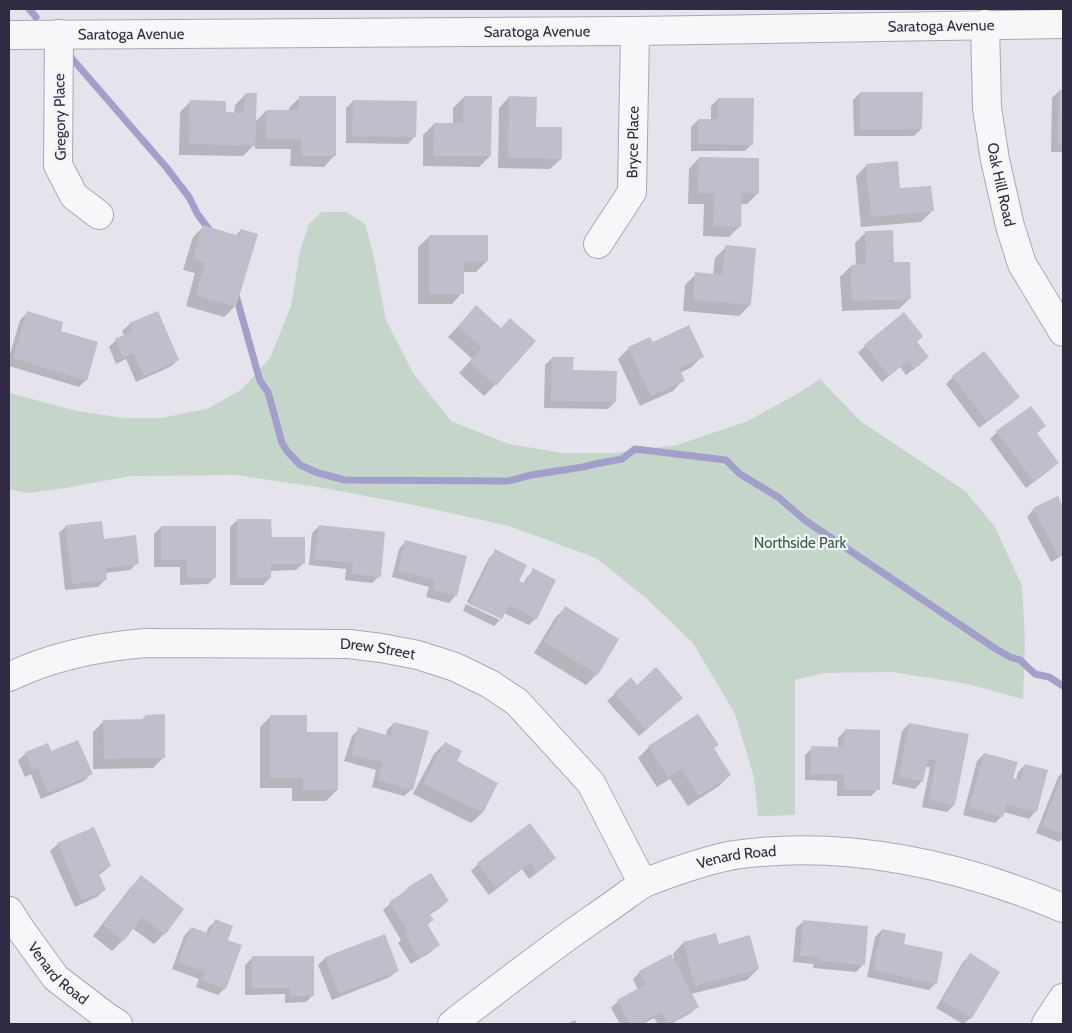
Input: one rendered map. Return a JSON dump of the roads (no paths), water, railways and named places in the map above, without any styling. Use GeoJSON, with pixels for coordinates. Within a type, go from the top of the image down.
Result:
{"type":"FeatureCollection","features":[{"type":"Feature","properties":{"kind":"street","name":"Oak Hill Road"},"geometry":{"type":"LineString","coordinates":[[985,24],[987,108],[995,160],[1010,226],[1022,264],[1063,332]]}},
{"type":"Feature","properties":{"kind":"street","name":"Saratoga Avenue"},"geometry":{"type":"LineString","coordinates":[[9,35],[636,30],[1063,24]]}},
{"type":"Feature","properties":{"kind":"street","name":"Bryce Place"},"geometry":{"type":"LineString","coordinates":[[598,244],[632,192],[636,30]]}},
{"type":"Feature","properties":{"kind":"street","name":"Gregory Place"},"geometry":{"type":"LineString","coordinates":[[59,34],[58,165],[74,196],[99,215]]}},
{"type":"Feature","properties":{"kind":"street","name":"Drew Street"},"geometry":{"type":"LineString","coordinates":[[9,677],[22,670],[60,657],[112,646],[145,643],[349,644],[418,655],[455,667],[490,684],[517,702],[591,783],[643,884]]}},
{"type":"Feature","properties":{"kind":"street","name":"Venard Road"},"geometry":{"type":"LineString","coordinates":[[452,1024],[570,934],[643,884],[684,868],[734,855],[784,850],[879,856],[966,873],[1027,892],[1063,908]]}},
{"type":"Feature","properties":{"kind":"street","name":"Venard Road"},"geometry":{"type":"LineString","coordinates":[[9,911],[20,930],[56,978],[118,1024]]}},
{"type":"Feature","properties":{"kind":"street"},"geometry":{"type":"LineString","coordinates":[[1046,1024],[1063,998]]}},
{"type":"Feature","properties":{"kind":"waterway"},"geometry":{"type":"LineString","coordinates":[[29,9],[36,17]]}},
{"type":"Feature","properties":{"kind":"waterway"},"geometry":{"type":"LineString","coordinates":[[68,54],[166,167],[189,197],[198,215],[211,232]]}},
{"type":"Feature","properties":{"kind":"waterway"},"geometry":{"type":"LineString","coordinates":[[235,292],[260,381],[268,392],[282,443],[300,465],[318,473],[345,480],[508,481],[531,475],[622,459],[635,449],[726,460],[740,474],[778,497],[806,521],[996,649],[1020,660],[1035,674],[1049,677],[1063,686]]}},
{"type":"Feature","properties":{"kind":"park label","name":"Northside Park"},"geometry":{"type":"Point","coordinates":[800,543]}}]}
